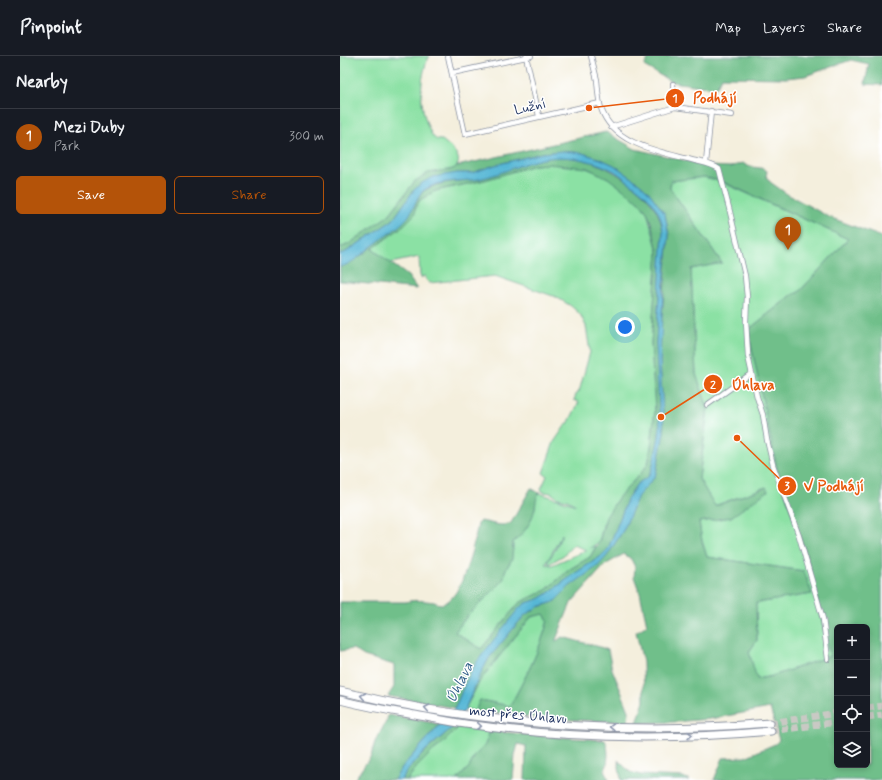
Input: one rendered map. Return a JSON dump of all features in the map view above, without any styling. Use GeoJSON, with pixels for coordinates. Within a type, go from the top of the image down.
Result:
{"type":"FeatureCollection","features":[{"type":"Feature","properties":{"kind":"highway","name":"most přes Úhlavu"},"geometry":{"type":"LineString","coordinates":[[340,691],[476,717],[564,726],[651,728],[770,727],[717,734],[651,736],[564,733],[474,725],[385,710],[340,700]]}},
{"type":"Feature","properties":{"kind":"street"},"geometry":{"type":"LineString","coordinates":[[448,56],[452,74],[528,56],[539,116]]}},
{"type":"Feature","properties":{"kind":"street"},"geometry":{"type":"LineString","coordinates":[[591,56],[600,103],[611,127],[634,143],[713,165],[719,169],[745,276],[747,297],[746,321],[748,356],[757,397],[764,415],[767,440],[773,464],[799,536],[823,619],[828,659]]}},
{"type":"Feature","properties":{"kind":"street","name":"Lužní"},"geometry":{"type":"LineString","coordinates":[[452,74],[465,134],[600,103]]}},
{"type":"Feature","properties":{"kind":"street"},"geometry":{"type":"LineString","coordinates":[[673,84],[675,107]]}},
{"type":"Feature","properties":{"kind":"street"},"geometry":{"type":"LineString","coordinates":[[611,127],[675,107],[732,114]]}},
{"type":"Feature","properties":{"kind":"street"},"geometry":{"type":"LineString","coordinates":[[706,163],[711,111]]}},
{"type":"Feature","properties":{"kind":"street"},"geometry":{"type":"LineString","coordinates":[[707,405],[752,373]]}},
{"type":"Feature","properties":{"kind":"green space"},"geometry":{"type":"Polygon","coordinates":[[[340,56],[429,56],[423,74],[422,83],[423,111],[429,129],[434,137],[437,140],[442,140],[456,153],[458,161],[454,169],[415,181],[389,215],[349,244],[340,248],[340,56]]]}},
{"type":"Feature","properties":{"kind":"green space"},"geometry":{"type":"Polygon","coordinates":[[[650,56],[882,56],[882,85],[865,84],[869,64],[851,60],[805,76],[786,78],[722,77],[716,88],[672,82],[644,66],[650,56]]]}},
{"type":"Feature","properties":{"kind":"green space"},"geometry":{"type":"Polygon","coordinates":[[[606,132],[635,149],[709,166],[731,167],[743,163],[749,166],[764,169],[767,171],[766,176],[770,182],[787,194],[829,217],[882,237],[882,780],[714,780],[723,758],[745,757],[775,744],[779,740],[770,708],[710,719],[637,723],[644,701],[643,662],[636,632],[647,625],[640,593],[634,577],[635,567],[631,559],[624,554],[605,565],[571,603],[555,642],[562,637],[608,650],[612,669],[629,711],[628,722],[551,719],[475,711],[480,700],[510,706],[541,643],[548,620],[544,614],[531,617],[481,679],[465,709],[489,658],[525,615],[538,607],[554,602],[570,586],[607,556],[624,529],[638,495],[653,479],[656,473],[664,432],[660,339],[669,236],[665,214],[648,191],[639,183],[614,165],[601,159],[582,153],[563,151],[542,153],[495,165],[472,173],[457,173],[414,190],[393,220],[346,252],[340,254],[340,248],[349,244],[389,215],[415,181],[428,173],[453,169],[457,166],[606,132]],[[704,177],[671,181],[670,188],[722,263],[691,269],[696,374],[708,408],[699,479],[715,506],[766,487],[768,491],[731,517],[699,522],[702,541],[707,557],[804,571],[812,594],[756,603],[757,640],[749,652],[757,679],[773,676],[830,656],[810,567],[777,469],[748,330],[792,295],[799,292],[848,239],[723,182],[704,177]]]}},
{"type":"Feature","properties":{"kind":"green space"},"geometry":{"type":"Polygon","coordinates":[[[550,157],[573,158],[593,162],[602,166],[620,176],[643,194],[652,204],[659,216],[663,232],[656,343],[660,426],[652,469],[649,476],[637,484],[627,499],[608,549],[600,557],[547,594],[539,599],[526,603],[519,608],[464,686],[455,708],[388,696],[394,687],[394,665],[364,656],[353,649],[340,651],[340,602],[406,602],[416,600],[442,604],[449,600],[462,582],[480,521],[500,525],[511,523],[531,488],[539,493],[534,513],[527,527],[513,542],[512,559],[505,571],[504,578],[500,584],[468,615],[455,632],[481,649],[519,603],[546,590],[570,569],[590,557],[599,542],[606,517],[618,498],[648,464],[655,409],[651,343],[658,252],[651,222],[647,212],[638,201],[608,178],[587,168],[548,164],[534,165],[485,180],[435,191],[420,200],[416,207],[415,214],[403,226],[372,249],[408,276],[417,289],[340,281],[340,267],[346,265],[363,254],[408,216],[423,191],[436,185],[448,182],[480,179],[535,160],[550,157]]]}},
{"type":"Feature","properties":{"kind":"green space"},"geometry":{"type":"Polygon","coordinates":[[[534,165],[573,165],[596,172],[611,179],[625,189],[647,212],[658,252],[651,343],[655,409],[651,447],[648,464],[618,498],[603,525],[599,542],[590,548],[596,546],[590,557],[570,569],[546,590],[519,603],[481,649],[455,632],[468,615],[500,584],[512,556],[513,542],[517,539],[535,508],[535,500],[539,493],[576,505],[567,500],[558,498],[551,493],[543,492],[541,489],[547,476],[543,473],[554,442],[567,423],[568,424],[579,402],[574,400],[577,392],[579,392],[590,352],[586,326],[580,314],[571,306],[556,297],[495,276],[429,283],[425,278],[425,275],[421,278],[419,257],[391,263],[372,249],[403,226],[420,200],[435,191],[485,180],[534,165]],[[562,534],[546,564],[552,565],[587,550],[573,545],[564,555],[549,564],[548,561],[562,534]]]}},
{"type":"Feature","properties":{"kind":"green space"},"geometry":{"type":"Polygon","coordinates":[[[704,177],[717,180],[848,239],[799,292],[792,295],[748,330],[777,469],[810,567],[830,656],[773,676],[756,679],[749,652],[757,640],[756,603],[812,594],[804,571],[707,557],[702,541],[699,522],[731,517],[766,487],[714,506],[699,479],[708,408],[696,374],[691,269],[722,263],[670,188],[671,181],[704,177]]]}},
{"type":"Feature","properties":{"kind":"green space"},"geometry":{"type":"Polygon","coordinates":[[[544,614],[548,620],[541,643],[510,706],[480,700],[475,711],[465,709],[481,679],[531,617],[544,614]]]}},
{"type":"Feature","properties":{"kind":"green space"},"geometry":{"type":"Polygon","coordinates":[[[388,715],[440,724],[403,766],[394,780],[354,780],[371,756],[375,742],[387,720],[388,715]]]}},
{"type":"Feature","properties":{"kind":"green space"},"geometry":{"type":"Polygon","coordinates":[[[454,726],[459,727],[416,768],[407,780],[401,780],[419,758],[454,726]]]}},
{"type":"Feature","properties":{"kind":"green space"},"geometry":{"type":"Polygon","coordinates":[[[459,727],[490,731],[485,745],[474,757],[470,766],[457,780],[407,780],[416,768],[459,727]]]}},
{"type":"Feature","properties":{"kind":"green space"},"geometry":{"type":"Polygon","coordinates":[[[490,731],[605,740],[608,756],[604,771],[609,780],[525,780],[526,746],[518,744],[515,755],[513,780],[457,780],[470,766],[474,757],[485,745],[490,731]]]}},
{"type":"Feature","properties":{"kind":"green space"},"geometry":{"type":"Polygon","coordinates":[[[618,760],[630,772],[641,775],[683,777],[690,780],[621,780],[618,760]]]}},
{"type":"Feature","properties":{"kind":"water"},"geometry":{"type":"Polygon","coordinates":[[[563,151],[582,153],[614,165],[648,191],[665,214],[669,236],[663,291],[660,361],[664,432],[656,473],[653,479],[638,496],[624,529],[607,556],[598,566],[570,586],[554,602],[538,607],[525,615],[489,658],[465,709],[454,726],[426,750],[410,767],[401,780],[394,780],[403,766],[455,708],[476,663],[519,608],[526,603],[539,599],[547,594],[600,557],[608,549],[627,499],[637,484],[649,476],[652,469],[660,426],[656,343],[663,232],[660,217],[652,202],[619,174],[599,164],[574,158],[557,157],[531,162],[479,179],[436,184],[429,187],[423,191],[408,217],[397,228],[359,257],[340,267],[340,254],[346,252],[393,220],[414,190],[422,183],[433,177],[457,173],[472,173],[495,165],[542,153],[563,151]]]}},
{"type":"Feature","properties":{"kind":"tunnel"},"geometry":{"type":"LineString","coordinates":[[870,708],[882,706]]}},
{"type":"Feature","properties":{"kind":"tunnel"},"geometry":{"type":"LineString","coordinates":[[770,723],[834,713]]}},
{"type":"Feature","properties":{"kind":"tunnel"},"geometry":{"type":"LineString","coordinates":[[870,717],[882,715]]}},
{"type":"Feature","properties":{"kind":"tunnel"},"geometry":{"type":"LineString","coordinates":[[771,731],[834,722]]}},
{"type":"Feature","properties":{"kind":"place","name":"Podhájí"},"geometry":{"type":"Point","coordinates":[589,108]}},
{"type":"Feature","properties":{"kind":"place","name":"Mezi Duby"},"geometry":{"type":"Point","coordinates":[788,250]}},
{"type":"Feature","properties":{"kind":"place","name":"Úhlava"},"geometry":{"type":"Point","coordinates":[661,417]}},
{"type":"Feature","properties":{"kind":"place","name":"V Podhájí"},"geometry":{"type":"Point","coordinates":[737,438]}}]}
